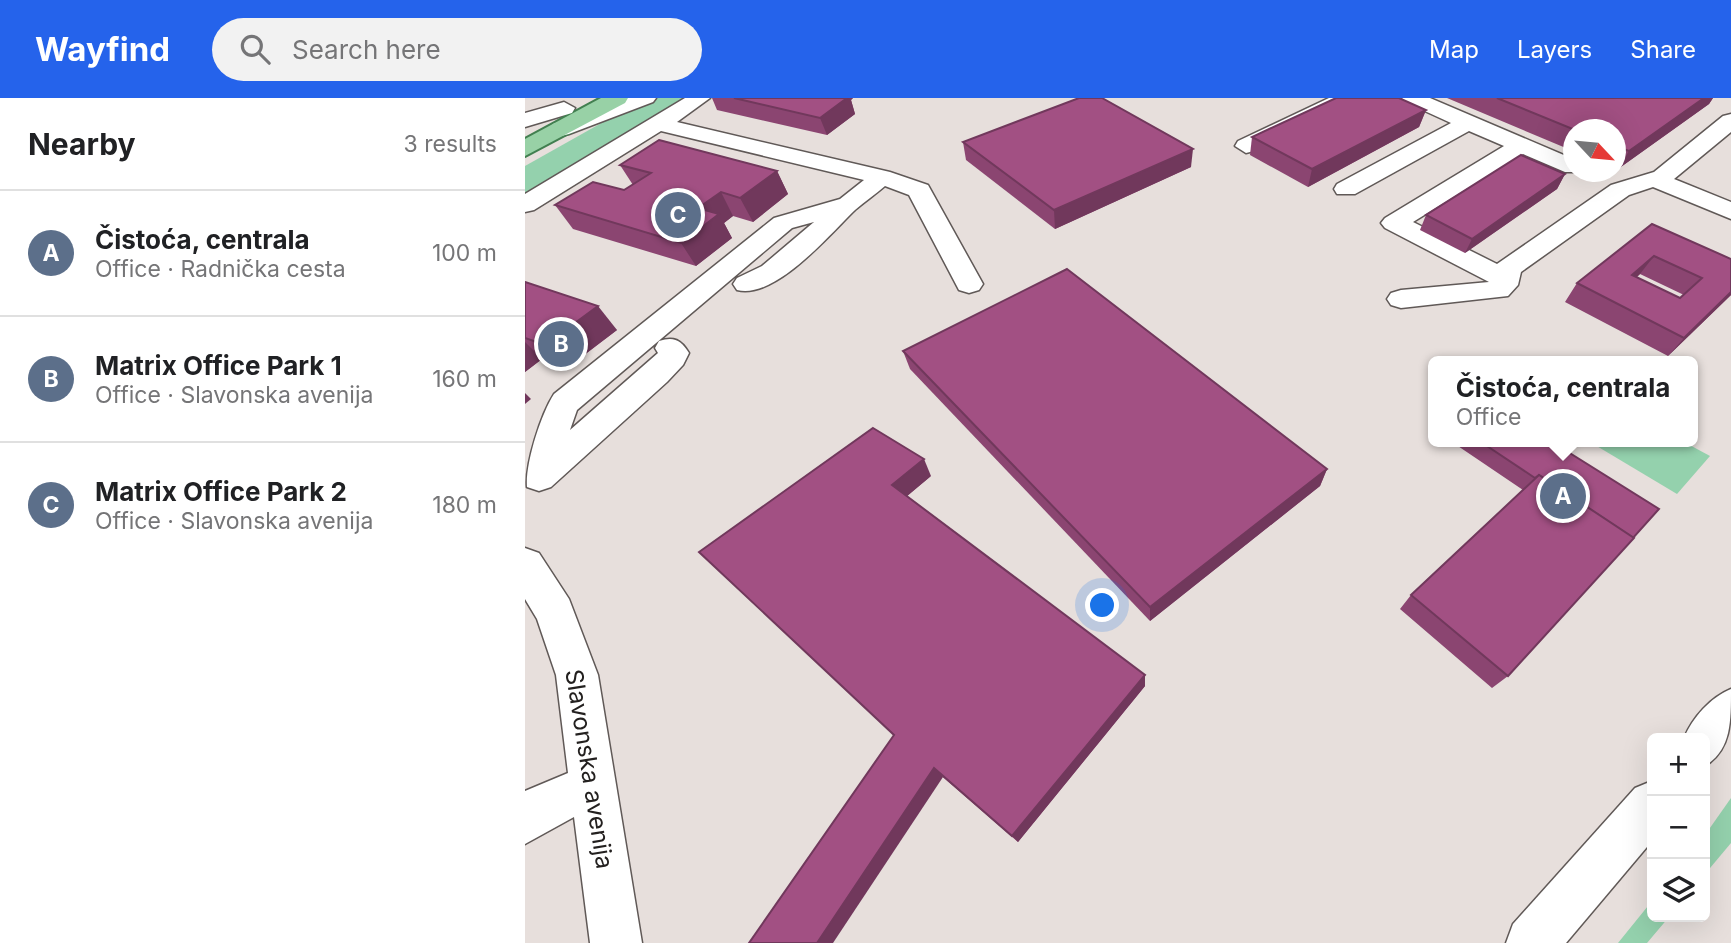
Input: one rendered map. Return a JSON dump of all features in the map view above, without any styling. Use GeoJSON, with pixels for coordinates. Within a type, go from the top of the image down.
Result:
{"type":"FeatureCollection","features":[{"type":"Feature","properties":{"kind":"main road"},"geometry":{"type":"LineString","coordinates":[[525,130],[569,112],[617,98]]}},
{"type":"Feature","properties":{"kind":"main road"},"geometry":{"type":"LineString","coordinates":[[525,149],[569,112]]}},
{"type":"Feature","properties":{"kind":"street"},"geometry":{"type":"LineString","coordinates":[[525,120],[646,98]]}},
{"type":"Feature","properties":{"kind":"street"},"geometry":{"type":"LineString","coordinates":[[525,205],[700,98]]}},
{"type":"Feature","properties":{"kind":"street"},"geometry":{"type":"LineString","coordinates":[[1246,146],[1346,98]]}},
{"type":"Feature","properties":{"kind":"street"},"geometry":{"type":"LineString","coordinates":[[1412,98],[1563,163]]}},
{"type":"Feature","properties":{"kind":"street"},"geometry":{"type":"LineString","coordinates":[[1401,299],[1498,290],[1505,279],[1507,268],[1624,189],[1662,177],[1731,121]]}},
{"type":"Feature","properties":{"kind":"street"},"geometry":{"type":"LineString","coordinates":[[1346,189],[1469,122]]}},
{"type":"Feature","properties":{"kind":"street"},"geometry":{"type":"LineString","coordinates":[[659,124],[890,180],[919,190],[969,284]]}},
{"type":"Feature","properties":{"kind":"street"},"geometry":{"type":"LineString","coordinates":[[1505,279],[1394,223],[1521,145]]}},
{"type":"Feature","properties":{"kind":"street"},"geometry":{"type":"LineString","coordinates":[[1654,179],[1731,211]]}},
{"type":"Feature","properties":{"kind":"street"},"geometry":{"type":"LineString","coordinates":[[747,284],[772,272],[890,180]]}},
{"type":"Feature","properties":{"kind":"street"},"geometry":{"type":"LineString","coordinates":[[1608,182],[1624,189]]}},
{"type":"Feature","properties":{"kind":"street"},"geometry":{"type":"LineString","coordinates":[[534,481],[565,402],[783,223],[845,217]]}},
{"type":"Feature","properties":{"kind":"street","name":"Slavonska avenija"},"geometry":{"type":"LineString","coordinates":[[525,565],[555,612],[577,675],[616,943]]}},
{"type":"Feature","properties":{"kind":"street"},"geometry":{"type":"LineString","coordinates":[[1710,737],[1731,711]]}},
{"type":"Feature","properties":{"kind":"street"},"geometry":{"type":"LineString","coordinates":[[525,820],[544,806],[593,786]]}},
{"type":"Feature","properties":{"kind":"street"},"geometry":{"type":"LineString","coordinates":[[1532,943],[1647,811]]}},
{"type":"Feature","properties":{"kind":"lane"},"geometry":{"type":"LineString","coordinates":[[534,481],[656,374],[672,358],[674,352],[670,348]]}},
{"type":"Feature","properties":{"kind":"green space"},"geometry":{"type":"Polygon","coordinates":[[[657,98],[687,98],[525,196],[525,166],[621,112],[657,98]]]}},
{"type":"Feature","properties":{"kind":"green space"},"geometry":{"type":"Polygon","coordinates":[[[1598,447],[1693,447],[1710,456],[1677,494],[1598,447]]]}},
{"type":"Feature","properties":{"kind":"green space"},"geometry":{"type":"Polygon","coordinates":[[[1731,798],[1731,843],[1710,868],[1710,859],[1710,828],[1731,798]]]}},
{"type":"Feature","properties":{"kind":"green space"},"geometry":{"type":"Polygon","coordinates":[[[1647,907],[1647,922],[1665,922],[1647,943],[1618,943],[1647,907]]]}},
{"type":"Feature","properties":{"kind":"building"},"geometry":{"type":"Polygon","coordinates":[[[734,98],[847,98],[820,118],[734,98]]]}},
{"type":"Feature","properties":{"kind":"building"},"geometry":{"type":"Polygon","coordinates":[[[1079,98],[1102,98],[1193,149],[1054,210],[963,142],[1079,98]]]}},
{"type":"Feature","properties":{"kind":"building"},"geometry":{"type":"Polygon","coordinates":[[[1336,98],[1399,98],[1426,110],[1312,169],[1252,137],[1336,98]]]}},
{"type":"Feature","properties":{"kind":"building"},"geometry":{"type":"Polygon","coordinates":[[[1497,98],[1704,98],[1629,151],[1626,150],[1626,119],[1563,119],[1563,125],[1497,98]]]}},
{"type":"Feature","properties":{"kind":"building"},"geometry":{"type":"Polygon","coordinates":[[[659,140],[777,171],[740,198],[721,192],[698,208],[719,214],[681,243],[555,205],[593,182],[624,190],[651,173],[620,165],[659,140]]]}},
{"type":"Feature","properties":{"kind":"building"},"geometry":{"type":"Polygon","coordinates":[[[1521,155],[1563,173],[1472,239],[1426,215],[1521,155]]]}},
{"type":"Feature","properties":{"kind":"building"},"geometry":{"type":"Polygon","coordinates":[[[1652,224],[1731,259],[1731,292],[1684,338],[1577,283],[1652,224]],[[1654,256],[1632,275],[1680,298],[1702,278],[1654,256]]]}},
{"type":"Feature","properties":{"kind":"building"},"geometry":{"type":"Polygon","coordinates":[[[1067,269],[1327,469],[1150,607],[903,351],[1067,269]]]}},
{"type":"Feature","properties":{"kind":"building"},"geometry":{"type":"Polygon","coordinates":[[[525,282],[598,306],[545,345],[525,338],[525,282]]]}},
{"type":"Feature","properties":{"kind":"building"},"geometry":{"type":"Polygon","coordinates":[[[873,428],[924,459],[892,485],[1145,675],[1012,836],[934,768],[817,943],[749,943],[894,735],[699,552],[873,428]]]}},
{"type":"Feature","properties":{"kind":"building"},"geometry":{"type":"Polygon","coordinates":[[[1488,447],[1560,447],[1659,509],[1633,538],[1539,475],[1535,478],[1488,447]]]}},
{"type":"Feature","properties":{"kind":"building"},"geometry":{"type":"Polygon","coordinates":[[[1539,475],[1634,538],[1508,676],[1411,595],[1539,475]]]}},
{"type":"Feature","properties":{"kind":"place","name":"Matrix Office Park 2"},"geometry":{"type":"Point","coordinates":[678,215]}},
{"type":"Feature","properties":{"kind":"place","name":"Matrix Office Park 1"},"geometry":{"type":"Point","coordinates":[561,344]}},
{"type":"Feature","properties":{"kind":"place","name":"Čistoća, centrala"},"geometry":{"type":"Point","coordinates":[1563,496]}}]}
